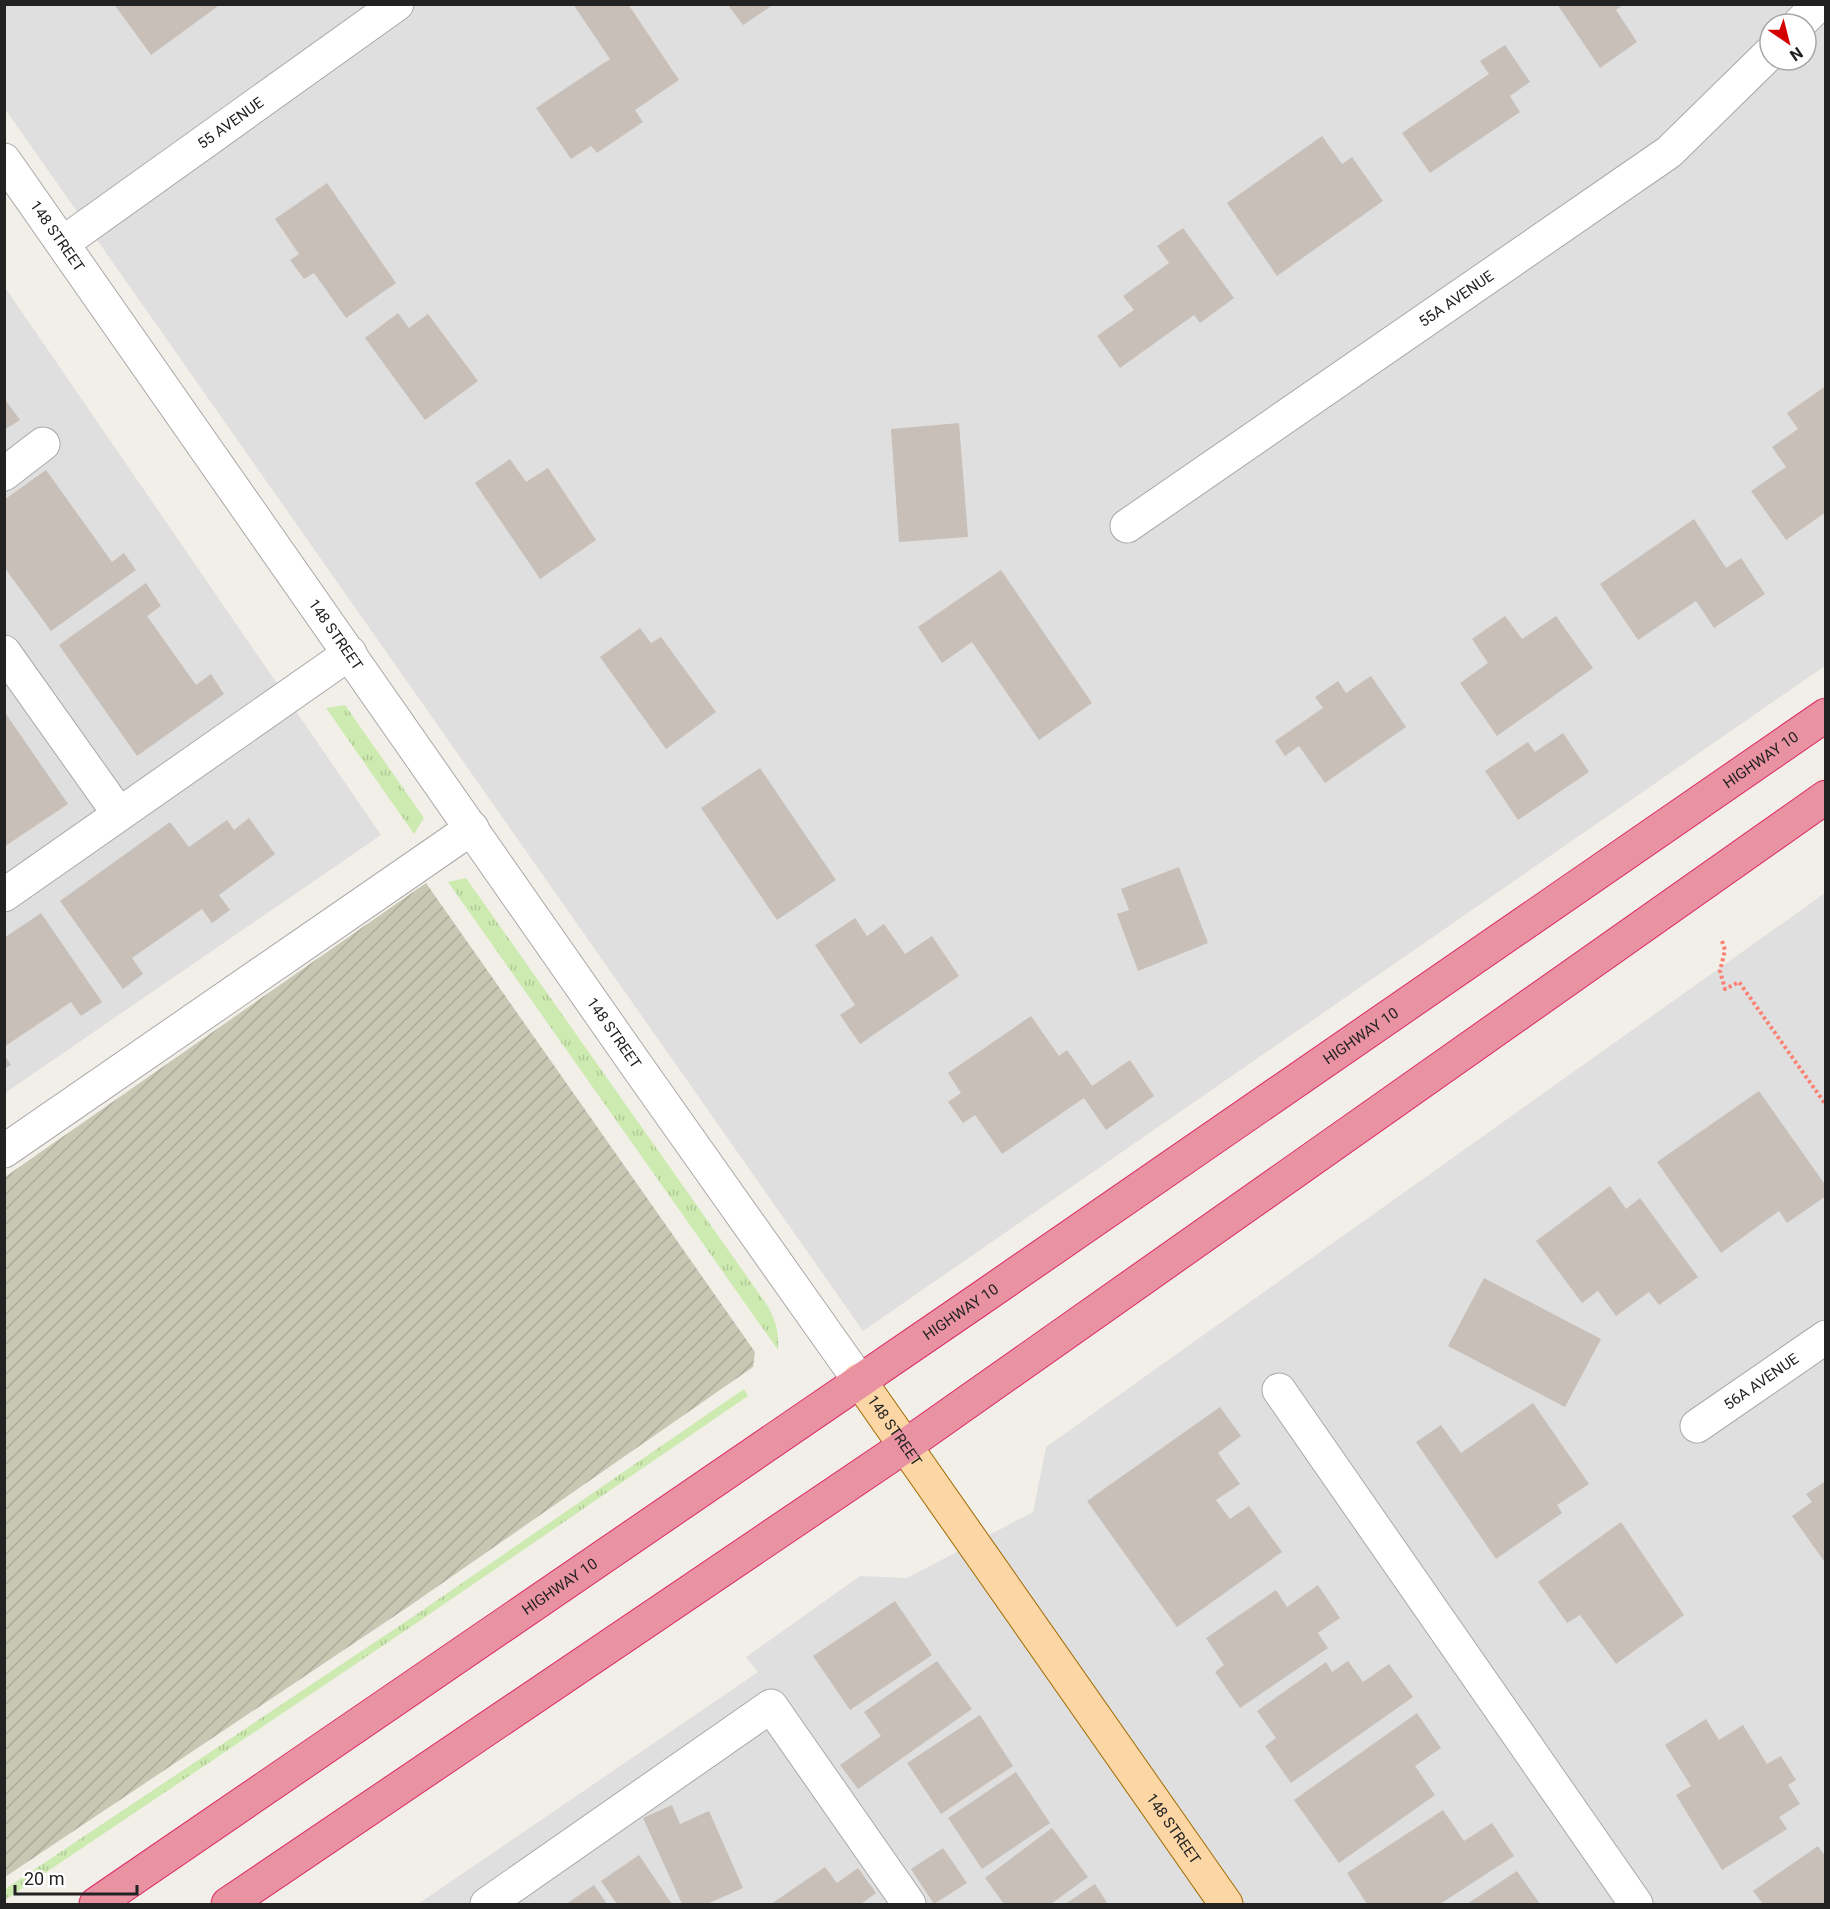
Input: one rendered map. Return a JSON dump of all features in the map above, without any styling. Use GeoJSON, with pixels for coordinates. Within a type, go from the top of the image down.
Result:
{"type":"FeatureCollection","features":[{"type":"Feature","properties":{"kind":"highway","name":"HIGHWAY 10"},"geometry":{"type":"LineString","coordinates":[[96,1905],[1826,715]]}},
{"type":"Feature","properties":{"kind":"highway"},"geometry":{"type":"LineString","coordinates":[[228,1905],[905,1446],[1826,797]]}},
{"type":"Feature","properties":{"kind":"main road","name":"148 STREET"},"geometry":{"type":"LineString","coordinates":[[859,1380],[1226,1905]]}},
{"type":"Feature","properties":{"kind":"street","name":"55 AVENUE"},"geometry":{"type":"LineString","coordinates":[[63,243],[397,4]]}},
{"type":"Feature","properties":{"kind":"street","name":"55A AVENUE"},"geometry":{"type":"LineString","coordinates":[[1127,526],[1669,152],[1758,65]]}},
{"type":"Feature","properties":{"kind":"street","name":"148 STREET"},"geometry":{"type":"LineString","coordinates":[[4,160],[859,1380]]}},
{"type":"Feature","properties":{"kind":"street"},"geometry":{"type":"LineString","coordinates":[[4,474],[43,444]]}},
{"type":"Feature","properties":{"kind":"street"},"geometry":{"type":"LineString","coordinates":[[4,652],[119,814]]}},
{"type":"Feature","properties":{"kind":"street"},"geometry":{"type":"LineString","coordinates":[[4,895],[350,653]]}},
{"type":"Feature","properties":{"kind":"street"},"geometry":{"type":"LineString","coordinates":[[4,1152],[472,828]]}},
{"type":"Feature","properties":{"kind":"street","name":"56A AVENUE"},"geometry":{"type":"LineString","coordinates":[[1697,1426],[1826,1337]]}},
{"type":"Feature","properties":{"kind":"street"},"geometry":{"type":"LineString","coordinates":[[1279,1390],[1636,1905]]}},
{"type":"Feature","properties":{"kind":"street"},"geometry":{"type":"LineString","coordinates":[[487,1905],[771,1706],[909,1905]]}},
{"type":"Feature","properties":{"kind":"path"},"geometry":{"type":"LineString","coordinates":[[1722,941],[1725,950],[1720,971],[1725,989],[1739,982],[1826,1105]]}},
{"type":"Feature","properties":{"kind":"shaded area"},"geometry":{"type":"Polygon","coordinates":[[[4,5],[1825,5],[1825,666],[863,1331],[5,109],[4,5]]]}},
{"type":"Feature","properties":{"kind":"shaded area"},"geometry":{"type":"Polygon","coordinates":[[[4,286],[381,835],[5,1093],[4,1093],[4,286]]]}},
{"type":"Feature","properties":{"kind":"shaded area"},"geometry":{"type":"Polygon","coordinates":[[[426,883],[755,1352],[753,1367],[408,1607],[5,1877],[5,1177],[426,883]]]}},
{"type":"Feature","properties":{"kind":"shaded area"},"geometry":{"type":"Polygon","coordinates":[[[1825,893],[1825,1904],[418,1904],[758,1672],[746,1657],[860,1576],[907,1578],[1033,1512],[1046,1447],[1825,893]]]}},
{"type":"Feature","properties":{"kind":"green space"},"geometry":{"type":"Polygon","coordinates":[[[345,705],[424,818],[414,834],[326,708],[345,705]]]}},
{"type":"Feature","properties":{"kind":"green space"},"geometry":{"type":"Polygon","coordinates":[[[466,878],[767,1305],[776,1327],[778,1350],[448,882],[466,878]]]}},
{"type":"Feature","properties":{"kind":"green space"},"geometry":{"type":"Polygon","coordinates":[[[744,1389],[748,1396],[5,1900],[5,1889],[414,1616],[744,1389]]]}},
{"type":"Feature","properties":{"kind":"building"},"geometry":{"type":"Polygon","coordinates":[[[114,4],[221,4],[151,55],[114,4]]]}},
{"type":"Feature","properties":{"kind":"building"},"geometry":{"type":"Polygon","coordinates":[[[573,4],[628,4],[679,80],[635,110],[643,122],[597,153],[591,146],[571,159],[536,108],[610,59],[573,4]]]}},
{"type":"Feature","properties":{"kind":"building"},"geometry":{"type":"Polygon","coordinates":[[[1557,4],[1624,4],[1616,10],[1637,42],[1600,68],[1557,4]]]}},
{"type":"Feature","properties":{"kind":"building"},"geometry":{"type":"Polygon","coordinates":[[[728,5],[773,5],[743,25],[728,5]]]}},
{"type":"Feature","properties":{"kind":"building"},"geometry":{"type":"Polygon","coordinates":[[[1505,45],[1530,82],[1510,96],[1520,112],[1430,173],[1402,133],[1489,74],[1480,61],[1505,45]]]}},
{"type":"Feature","properties":{"kind":"building"},"geometry":{"type":"Polygon","coordinates":[[[1322,136],[1342,164],[1352,157],[1383,201],[1277,276],[1227,203],[1322,136]]]}},
{"type":"Feature","properties":{"kind":"building"},"geometry":{"type":"Polygon","coordinates":[[[327,183],[396,283],[346,318],[314,273],[304,279],[290,260],[299,254],[275,219],[327,183]]]}},
{"type":"Feature","properties":{"kind":"building"},"geometry":{"type":"Polygon","coordinates":[[[1183,228],[1234,298],[1200,323],[1194,315],[1120,368],[1097,336],[1134,310],[1123,296],[1169,263],[1157,246],[1183,228]]]}},
{"type":"Feature","properties":{"kind":"building"},"geometry":{"type":"Polygon","coordinates":[[[398,313],[409,328],[428,314],[478,381],[425,420],[365,338],[398,313]]]}},
{"type":"Feature","properties":{"kind":"building"},"geometry":{"type":"Polygon","coordinates":[[[1826,386],[1826,512],[1786,540],[1751,491],[1786,467],[1772,447],[1798,429],[1787,413],[1826,386]]]}},
{"type":"Feature","properties":{"kind":"building"},"geometry":{"type":"Polygon","coordinates":[[[4,398],[20,420],[4,430],[4,398]]]}},
{"type":"Feature","properties":{"kind":"building"},"geometry":{"type":"Polygon","coordinates":[[[959,423],[968,537],[899,542],[891,429],[959,423]]]}},
{"type":"Feature","properties":{"kind":"building"},"geometry":{"type":"Polygon","coordinates":[[[510,459],[526,482],[548,468],[596,540],[540,579],[475,483],[510,459]]]}},
{"type":"Feature","properties":{"kind":"building"},"geometry":{"type":"Polygon","coordinates":[[[46,470],[112,562],[124,553],[136,570],[51,631],[4,567],[4,500],[46,470]]]}},
{"type":"Feature","properties":{"kind":"building"},"geometry":{"type":"Polygon","coordinates":[[[1694,519],[1726,568],[1741,558],[1765,594],[1714,628],[1696,601],[1638,640],[1600,584],[1694,519]]]}},
{"type":"Feature","properties":{"kind":"building"},"geometry":{"type":"Polygon","coordinates":[[[1001,570],[1092,703],[1039,740],[972,642],[942,663],[918,627],[1001,570]]]}},
{"type":"Feature","properties":{"kind":"building"},"geometry":{"type":"Polygon","coordinates":[[[146,583],[161,606],[147,616],[196,685],[211,674],[224,694],[137,756],[59,645],[146,583]]]}},
{"type":"Feature","properties":{"kind":"building"},"geometry":{"type":"Polygon","coordinates":[[[1505,616],[1522,639],[1556,616],[1593,668],[1497,736],[1460,683],[1488,663],[1472,639],[1505,616]]]}},
{"type":"Feature","properties":{"kind":"building"},"geometry":{"type":"Polygon","coordinates":[[[640,628],[651,643],[661,637],[716,712],[666,749],[600,657],[640,628]]]}},
{"type":"Feature","properties":{"kind":"building"},"geometry":{"type":"Polygon","coordinates":[[[1371,676],[1406,727],[1325,783],[1299,746],[1285,756],[1275,741],[1323,708],[1315,697],[1338,681],[1346,693],[1371,676]]]}},
{"type":"Feature","properties":{"kind":"building"},"geometry":{"type":"Polygon","coordinates":[[[6,714],[68,804],[4,847],[4,715],[6,714]]]}},
{"type":"Feature","properties":{"kind":"building"},"geometry":{"type":"Polygon","coordinates":[[[1563,733],[1589,772],[1518,820],[1485,771],[1528,742],[1535,752],[1563,733]]]}},
{"type":"Feature","properties":{"kind":"building"},"geometry":{"type":"Polygon","coordinates":[[[760,768],[836,880],[777,920],[701,808],[760,768]]]}},
{"type":"Feature","properties":{"kind":"building"},"geometry":{"type":"Polygon","coordinates":[[[249,818],[275,854],[219,895],[230,910],[212,923],[202,909],[132,958],[143,974],[123,989],[60,901],[170,822],[189,847],[227,820],[234,830],[249,818]]]}},
{"type":"Feature","properties":{"kind":"building"},"geometry":{"type":"Polygon","coordinates":[[[1179,867],[1208,943],[1138,971],[1117,914],[1129,910],[1121,889],[1179,867]]]}},
{"type":"Feature","properties":{"kind":"building"},"geometry":{"type":"Polygon","coordinates":[[[41,913],[102,1002],[81,1016],[71,1002],[4,1047],[4,938],[41,913]]]}},
{"type":"Feature","properties":{"kind":"building"},"geometry":{"type":"Polygon","coordinates":[[[855,918],[867,936],[884,924],[905,954],[932,936],[959,976],[860,1044],[840,1015],[855,1005],[815,945],[855,918]]]}},
{"type":"Feature","properties":{"kind":"building"},"geometry":{"type":"Polygon","coordinates":[[[1031,1016],[1059,1056],[1067,1050],[1092,1086],[1130,1060],[1154,1096],[1106,1130],[1084,1098],[1002,1154],[975,1115],[963,1123],[948,1102],[961,1093],[948,1073],[1031,1016]]]}},
{"type":"Feature","properties":{"kind":"building"},"geometry":{"type":"Polygon","coordinates":[[[4,1055],[11,1065],[4,1069],[4,1055]]]}},
{"type":"Feature","properties":{"kind":"building"},"geometry":{"type":"Polygon","coordinates":[[[1759,1091],[1826,1186],[1826,1196],[1787,1223],[1779,1211],[1721,1253],[1657,1162],[1759,1091]]]}},
{"type":"Feature","properties":{"kind":"building"},"geometry":{"type":"Polygon","coordinates":[[[1610,1186],[1626,1209],[1640,1198],[1698,1277],[1659,1305],[1649,1292],[1616,1316],[1598,1291],[1582,1303],[1536,1241],[1610,1186]]]}},
{"type":"Feature","properties":{"kind":"building"},"geometry":{"type":"Polygon","coordinates":[[[1484,1278],[1601,1339],[1565,1407],[1448,1346],[1484,1278]]]}},
{"type":"Feature","properties":{"kind":"building"},"geometry":{"type":"Polygon","coordinates":[[[1533,1403],[1589,1484],[1557,1505],[1562,1513],[1496,1559],[1416,1442],[1441,1425],[1461,1453],[1533,1403]]]}},
{"type":"Feature","properties":{"kind":"building"},"geometry":{"type":"Polygon","coordinates":[[[1220,1407],[1241,1436],[1218,1453],[1240,1484],[1216,1500],[1230,1519],[1249,1506],[1282,1552],[1177,1627],[1087,1501],[1220,1407]]]}},
{"type":"Feature","properties":{"kind":"building"},"geometry":{"type":"Polygon","coordinates":[[[1826,1481],[1826,1564],[1792,1516],[1812,1502],[1806,1494],[1826,1481]]]}},
{"type":"Feature","properties":{"kind":"building"},"geometry":{"type":"Polygon","coordinates":[[[1621,1522],[1684,1615],[1616,1664],[1580,1615],[1567,1623],[1538,1582],[1621,1522]]]}},
{"type":"Feature","properties":{"kind":"building"},"geometry":{"type":"Polygon","coordinates":[[[1318,1585],[1340,1618],[1318,1633],[1328,1648],[1240,1708],[1215,1672],[1224,1665],[1206,1638],[1276,1590],[1287,1607],[1318,1585]]]}},
{"type":"Feature","properties":{"kind":"building"},"geometry":{"type":"Polygon","coordinates":[[[895,1601],[932,1655],[850,1710],[813,1656],[895,1601]]]}},
{"type":"Feature","properties":{"kind":"building"},"geometry":{"type":"Polygon","coordinates":[[[937,1661],[972,1709],[858,1789],[840,1765],[881,1736],[864,1712],[937,1661]]]}},
{"type":"Feature","properties":{"kind":"building"},"geometry":{"type":"Polygon","coordinates":[[[1348,1661],[1363,1682],[1389,1664],[1413,1697],[1291,1783],[1265,1746],[1276,1738],[1257,1711],[1326,1662],[1332,1672],[1348,1661]]]}},
{"type":"Feature","properties":{"kind":"building"},"geometry":{"type":"Polygon","coordinates":[[[1417,1713],[1441,1748],[1415,1766],[1435,1795],[1339,1863],[1294,1800],[1417,1713]]]}},
{"type":"Feature","properties":{"kind":"building"},"geometry":{"type":"Polygon","coordinates":[[[980,1715],[1013,1766],[941,1814],[907,1763],[980,1715]]]}},
{"type":"Feature","properties":{"kind":"building"},"geometry":{"type":"Polygon","coordinates":[[[1706,1719],[1719,1740],[1743,1725],[1767,1764],[1781,1756],[1796,1780],[1788,1785],[1800,1804],[1779,1817],[1787,1829],[1722,1870],[1676,1795],[1691,1786],[1665,1745],[1706,1719]]]}},
{"type":"Feature","properties":{"kind":"building"},"geometry":{"type":"Polygon","coordinates":[[[1016,1772],[1050,1823],[982,1869],[948,1818],[1016,1772]]]}},
{"type":"Feature","properties":{"kind":"building"},"geometry":{"type":"Polygon","coordinates":[[[672,1805],[680,1824],[709,1811],[743,1888],[707,1904],[682,1904],[643,1818],[672,1805]]]}},
{"type":"Feature","properties":{"kind":"building"},"geometry":{"type":"Polygon","coordinates":[[[1443,1810],[1464,1841],[1492,1823],[1514,1856],[1440,1904],[1367,1904],[1347,1873],[1443,1810]]]}},
{"type":"Feature","properties":{"kind":"building"},"geometry":{"type":"Polygon","coordinates":[[[1052,1828],[1088,1877],[1051,1904],[1004,1904],[985,1878],[1052,1828]]]}},
{"type":"Feature","properties":{"kind":"building"},"geometry":{"type":"Polygon","coordinates":[[[1818,1846],[1826,1857],[1826,1904],[1763,1904],[1753,1891],[1818,1846]]]}},
{"type":"Feature","properties":{"kind":"building"},"geometry":{"type":"Polygon","coordinates":[[[943,1848],[967,1883],[934,1904],[911,1869],[943,1848]]]}},
{"type":"Feature","properties":{"kind":"building"},"geometry":{"type":"Polygon","coordinates":[[[639,1855],[672,1904],[617,1904],[601,1881],[639,1855]]]}},
{"type":"Feature","properties":{"kind":"building"},"geometry":{"type":"Polygon","coordinates":[[[825,1867],[837,1883],[858,1868],[876,1893],[861,1904],[771,1904],[825,1867]]]}},
{"type":"Feature","properties":{"kind":"building"},"geometry":{"type":"Polygon","coordinates":[[[1517,1871],[1540,1904],[1467,1904],[1517,1871]]]}},
{"type":"Feature","properties":{"kind":"building"},"geometry":{"type":"Polygon","coordinates":[[[1095,1884],[1108,1904],[1065,1904],[1095,1884]]]}},
{"type":"Feature","properties":{"kind":"building"},"geometry":{"type":"Polygon","coordinates":[[[594,1885],[607,1904],[566,1904],[594,1885]]]}}]}
